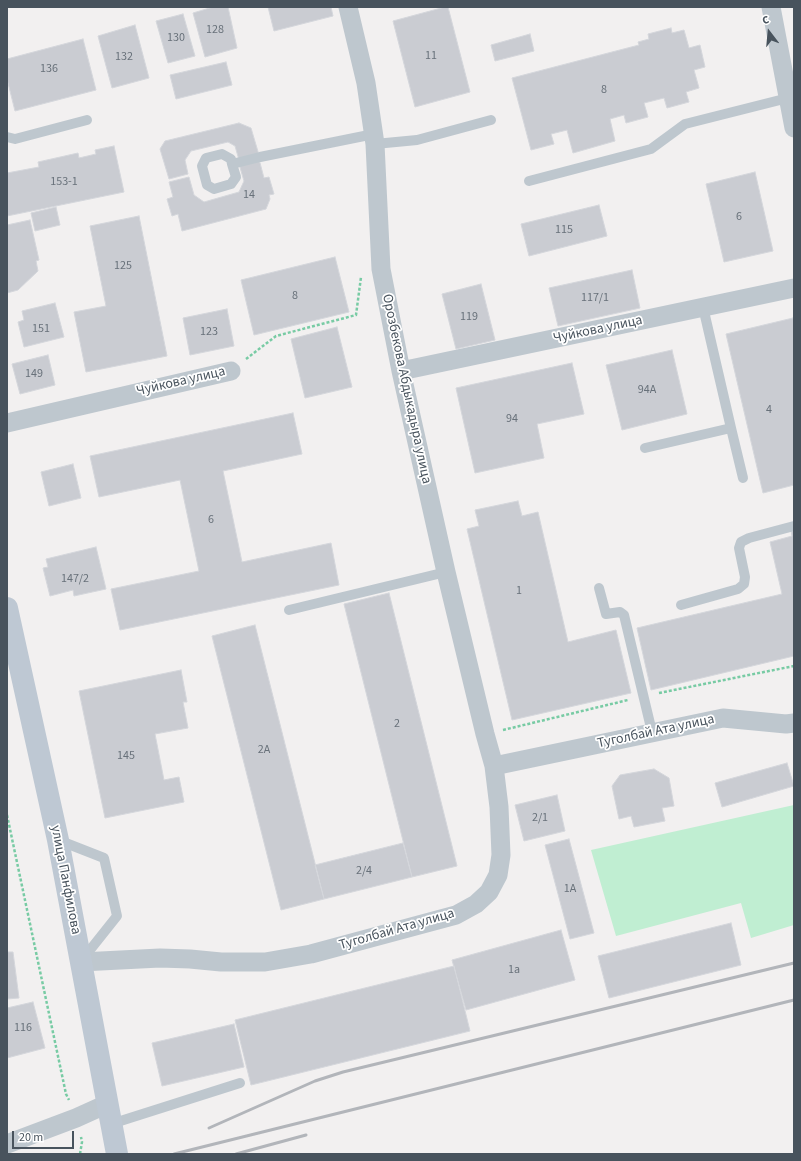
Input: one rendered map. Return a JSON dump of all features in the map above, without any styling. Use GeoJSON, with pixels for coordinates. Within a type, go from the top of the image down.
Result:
{"type":"FeatureCollection","features":[{"type":"Feature","properties":{"kind":"street","name":"Орозбекова Абдыкадыра улица"},"geometry":{"type":"LineString","coordinates":[[348,7],[366,83],[375,139],[381,269],[401,371],[446,572],[494,766]]}},
{"type":"Feature","properties":{"kind":"street"},"geometry":{"type":"LineString","coordinates":[[770,7],[794,128]]}},
{"type":"Feature","properties":{"kind":"street","name":"Чуйкова улица"},"geometry":{"type":"LineString","coordinates":[[401,371],[794,288]]}},
{"type":"Feature","properties":{"kind":"street","name":"Чуйкова улица"},"geometry":{"type":"LineString","coordinates":[[7,423],[231,371]]}},
{"type":"Feature","properties":{"kind":"street","name":"улица Панфилова"},"geometry":{"type":"LineString","coordinates":[[7,608],[58,840],[117,1154]]}},
{"type":"Feature","properties":{"kind":"street","name":"Туголбай Ата улица"},"geometry":{"type":"LineString","coordinates":[[81,962],[160,958],[221,962],[265,962],[311,954],[456,915],[476,904],[489,892],[498,875],[501,855],[494,766],[723,718],[786,724],[794,723]]}},
{"type":"Feature","properties":{"kind":"street"},"geometry":{"type":"LineString","coordinates":[[7,1144],[76,1118],[109,1114]]}},
{"type":"Feature","properties":{"kind":"lane"},"geometry":{"type":"LineString","coordinates":[[530,181],[651,149],[685,124],[788,98]]}},
{"type":"Feature","properties":{"kind":"lane"},"geometry":{"type":"LineString","coordinates":[[7,137],[15,138],[87,120]]}},
{"type":"Feature","properties":{"kind":"lane"},"geometry":{"type":"LineString","coordinates":[[232,164],[267,156],[375,139],[417,140],[491,120]]}},
{"type":"Feature","properties":{"kind":"lane"},"geometry":{"type":"LineString","coordinates":[[703,307],[743,478]]}},
{"type":"Feature","properties":{"kind":"lane"},"geometry":{"type":"LineString","coordinates":[[645,448],[731,428]]}},
{"type":"Feature","properties":{"kind":"lane"},"geometry":{"type":"LineString","coordinates":[[681,605],[738,589],[744,584],[745,577],[739,548],[741,542],[749,538],[794,526]]}},
{"type":"Feature","properties":{"kind":"lane"},"geometry":{"type":"LineString","coordinates":[[289,610],[446,572]]}},
{"type":"Feature","properties":{"kind":"lane"},"geometry":{"type":"LineString","coordinates":[[599,588],[606,614],[620,612],[624,615],[652,732]]}},
{"type":"Feature","properties":{"kind":"lane"},"geometry":{"type":"LineString","coordinates":[[58,840],[104,858],[117,916],[81,962]]}},
{"type":"Feature","properties":{"kind":"lane"},"geometry":{"type":"LineString","coordinates":[[109,1114],[240,1084]]}},
{"type":"Feature","properties":{"kind":"path","name":"Чуйкова улица"},"geometry":{"type":"LineString","coordinates":[[231,371],[276,336],[356,315],[361,276],[381,269]]}},
{"type":"Feature","properties":{"kind":"path"},"geometry":{"type":"LineString","coordinates":[[7,815],[66,1094],[76,1118],[82,1142],[80,1154]]}},
{"type":"Feature","properties":{"kind":"green space"},"geometry":{"type":"Polygon","coordinates":[[[794,805],[794,925],[751,938],[741,903],[616,936],[591,850],[794,805]]]}},
{"type":"Feature","properties":{"kind":"building"},"geometry":{"type":"Polygon","coordinates":[[[213,7],[228,7],[237,48],[205,57],[193,13],[213,7]]]}},
{"type":"Feature","properties":{"kind":"building"},"geometry":{"type":"Polygon","coordinates":[[[268,7],[331,7],[333,16],[274,31],[268,7]]]}},
{"type":"Feature","properties":{"kind":"building"},"geometry":{"type":"Polygon","coordinates":[[[448,7],[470,92],[415,107],[393,21],[448,7]]]}},
{"type":"Feature","properties":{"kind":"building"},"geometry":{"type":"Polygon","coordinates":[[[183,14],[195,56],[168,63],[156,21],[183,14]]]}},
{"type":"Feature","properties":{"kind":"building"},"geometry":{"type":"Polygon","coordinates":[[[135,25],[149,78],[112,88],[98,36],[135,25]]]}},
{"type":"Feature","properties":{"kind":"building"},"geometry":{"type":"Polygon","coordinates":[[[671,28],[672,33],[684,30],[689,48],[700,45],[705,67],[694,70],[699,88],[686,92],[689,102],[667,108],[664,98],[644,103],[648,117],[626,123],[624,115],[610,119],[615,141],[573,153],[567,130],[551,134],[554,144],[531,150],[512,78],[639,45],[638,42],[649,39],[648,34],[671,28]]]}},
{"type":"Feature","properties":{"kind":"building"},"geometry":{"type":"Polygon","coordinates":[[[530,34],[534,51],[495,61],[491,45],[530,34]]]}},
{"type":"Feature","properties":{"kind":"building"},"geometry":{"type":"Polygon","coordinates":[[[83,39],[96,90],[15,111],[7,79],[7,59],[83,39]]]}},
{"type":"Feature","properties":{"kind":"building"},"geometry":{"type":"Polygon","coordinates":[[[226,62],[232,85],[176,99],[170,75],[226,62]]]}},
{"type":"Feature","properties":{"kind":"building"},"geometry":{"type":"Polygon","coordinates":[[[239,123],[251,128],[259,155],[239,160],[235,146],[228,142],[191,151],[185,160],[188,174],[169,179],[160,149],[165,141],[239,123]]]}},
{"type":"Feature","properties":{"kind":"building"},"geometry":{"type":"Polygon","coordinates":[[[114,146],[124,192],[7,216],[7,173],[39,167],[38,162],[78,153],[79,158],[96,154],[95,150],[114,146]]]}},
{"type":"Feature","properties":{"kind":"building"},"geometry":{"type":"Polygon","coordinates":[[[259,159],[264,178],[269,177],[274,194],[269,195],[270,199],[266,209],[182,231],[178,214],[172,216],[167,199],[173,197],[169,182],[189,177],[194,195],[204,202],[239,192],[244,181],[239,164],[259,159]]]}},
{"type":"Feature","properties":{"kind":"building"},"geometry":{"type":"Polygon","coordinates":[[[755,172],[773,251],[724,262],[706,184],[755,172]]]}},
{"type":"Feature","properties":{"kind":"building"},"geometry":{"type":"Polygon","coordinates":[[[599,205],[607,236],[529,256],[521,224],[599,205]]]}},
{"type":"Feature","properties":{"kind":"building"},"geometry":{"type":"Polygon","coordinates":[[[56,207],[60,225],[35,231],[31,213],[56,207]]]}},
{"type":"Feature","properties":{"kind":"building"},"geometry":{"type":"Polygon","coordinates":[[[139,216],[167,356],[86,372],[74,312],[106,306],[90,226],[139,216]]]}},
{"type":"Feature","properties":{"kind":"building"},"geometry":{"type":"Polygon","coordinates":[[[30,220],[39,260],[36,261],[38,271],[18,290],[7,293],[7,225],[30,220]]]}},
{"type":"Feature","properties":{"kind":"building"},"geometry":{"type":"Polygon","coordinates":[[[335,257],[349,312],[254,335],[241,280],[335,257]]]}},
{"type":"Feature","properties":{"kind":"building"},"geometry":{"type":"Polygon","coordinates":[[[632,270],[640,308],[558,326],[549,288],[632,270]]]}},
{"type":"Feature","properties":{"kind":"building"},"geometry":{"type":"Polygon","coordinates":[[[481,284],[495,340],[456,349],[442,294],[481,284]]]}},
{"type":"Feature","properties":{"kind":"building"},"geometry":{"type":"Polygon","coordinates":[[[55,303],[64,337],[24,347],[18,322],[24,320],[22,311],[55,303]]]}},
{"type":"Feature","properties":{"kind":"building"},"geometry":{"type":"Polygon","coordinates":[[[227,309],[234,346],[190,355],[183,318],[227,309]]]}},
{"type":"Feature","properties":{"kind":"building"},"geometry":{"type":"Polygon","coordinates":[[[793,318],[794,485],[763,493],[726,334],[793,318]]]}},
{"type":"Feature","properties":{"kind":"building"},"geometry":{"type":"Polygon","coordinates":[[[337,327],[352,387],[305,398],[291,339],[337,327]]]}},
{"type":"Feature","properties":{"kind":"building"},"geometry":{"type":"Polygon","coordinates":[[[672,350],[687,414],[622,430],[606,365],[672,350]]]}},
{"type":"Feature","properties":{"kind":"building"},"geometry":{"type":"Polygon","coordinates":[[[48,355],[55,385],[20,394],[12,364],[48,355]]]}},
{"type":"Feature","properties":{"kind":"building"},"geometry":{"type":"Polygon","coordinates":[[[572,363],[584,414],[537,424],[544,458],[475,473],[456,388],[572,363]]]}},
{"type":"Feature","properties":{"kind":"building"},"geometry":{"type":"Polygon","coordinates":[[[293,413],[302,454],[223,471],[242,562],[331,543],[339,585],[120,630],[111,589],[199,571],[180,480],[99,497],[90,456],[293,413]]]}},
{"type":"Feature","properties":{"kind":"building"},"geometry":{"type":"Polygon","coordinates":[[[73,464],[81,498],[49,506],[41,472],[73,464]]]}},
{"type":"Feature","properties":{"kind":"building"},"geometry":{"type":"Polygon","coordinates":[[[518,501],[522,516],[538,512],[568,642],[616,630],[631,693],[512,720],[467,529],[479,526],[475,510],[518,501]]]}},
{"type":"Feature","properties":{"kind":"building"},"geometry":{"type":"Polygon","coordinates":[[[791,531],[794,531],[794,656],[651,690],[637,628],[782,594],[770,542],[792,536],[791,531]]]}},
{"type":"Feature","properties":{"kind":"building"},"geometry":{"type":"Polygon","coordinates":[[[96,547],[106,589],[74,596],[73,590],[50,596],[43,568],[48,567],[46,559],[96,547]]]}},
{"type":"Feature","properties":{"kind":"building"},"geometry":{"type":"Polygon","coordinates":[[[389,593],[457,866],[412,877],[344,604],[389,593]]]}},
{"type":"Feature","properties":{"kind":"building"},"geometry":{"type":"Polygon","coordinates":[[[255,625],[324,899],[281,910],[212,636],[255,625]]]}},
{"type":"Feature","properties":{"kind":"building"},"geometry":{"type":"Polygon","coordinates":[[[181,670],[187,702],[183,702],[188,728],[155,734],[164,780],[179,777],[184,802],[105,818],[79,691],[181,670]]]}},
{"type":"Feature","properties":{"kind":"building"},"geometry":{"type":"Polygon","coordinates":[[[787,763],[794,786],[722,807],[715,783],[787,763]]]}},
{"type":"Feature","properties":{"kind":"building"},"geometry":{"type":"Polygon","coordinates":[[[654,769],[669,778],[674,806],[662,808],[665,821],[634,827],[631,816],[619,819],[612,786],[620,775],[654,769]]]}},
{"type":"Feature","properties":{"kind":"building"},"geometry":{"type":"Polygon","coordinates":[[[557,795],[565,831],[524,841],[515,805],[557,795]]]}},
{"type":"Feature","properties":{"kind":"building"},"geometry":{"type":"Polygon","coordinates":[[[569,839],[594,933],[570,939],[545,845],[569,839]]]}},
{"type":"Feature","properties":{"kind":"building"},"geometry":{"type":"Polygon","coordinates":[[[403,843],[412,877],[324,899],[315,865],[403,843]]]}},
{"type":"Feature","properties":{"kind":"building"},"geometry":{"type":"Polygon","coordinates":[[[731,923],[741,965],[609,998],[598,956],[731,923]]]}},
{"type":"Feature","properties":{"kind":"building"},"geometry":{"type":"Polygon","coordinates":[[[561,930],[575,980],[466,1010],[452,960],[561,930]]]}},
{"type":"Feature","properties":{"kind":"building"},"geometry":{"type":"Polygon","coordinates":[[[7,952],[13,952],[19,998],[7,999],[7,952]]]}},
{"type":"Feature","properties":{"kind":"building"},"geometry":{"type":"Polygon","coordinates":[[[454,966],[470,1031],[251,1085],[235,1020],[454,966]]]}},
{"type":"Feature","properties":{"kind":"building"},"geometry":{"type":"Polygon","coordinates":[[[33,1002],[45,1048],[7,1058],[7,1008],[33,1002]]]}},
{"type":"Feature","properties":{"kind":"building"},"geometry":{"type":"Polygon","coordinates":[[[234,1024],[244,1067],[162,1086],[152,1043],[234,1024]]]}},
{"type":"Feature","properties":{"kind":"railway"},"geometry":{"type":"LineString","coordinates":[[209,1128],[315,1081],[343,1072],[794,963]]}},
{"type":"Feature","properties":{"kind":"railway"},"geometry":{"type":"LineString","coordinates":[[174,1154],[794,1000]]}},
{"type":"Feature","properties":{"kind":"railway"},"geometry":{"type":"LineString","coordinates":[[236,1154],[306,1135]]}}]}
